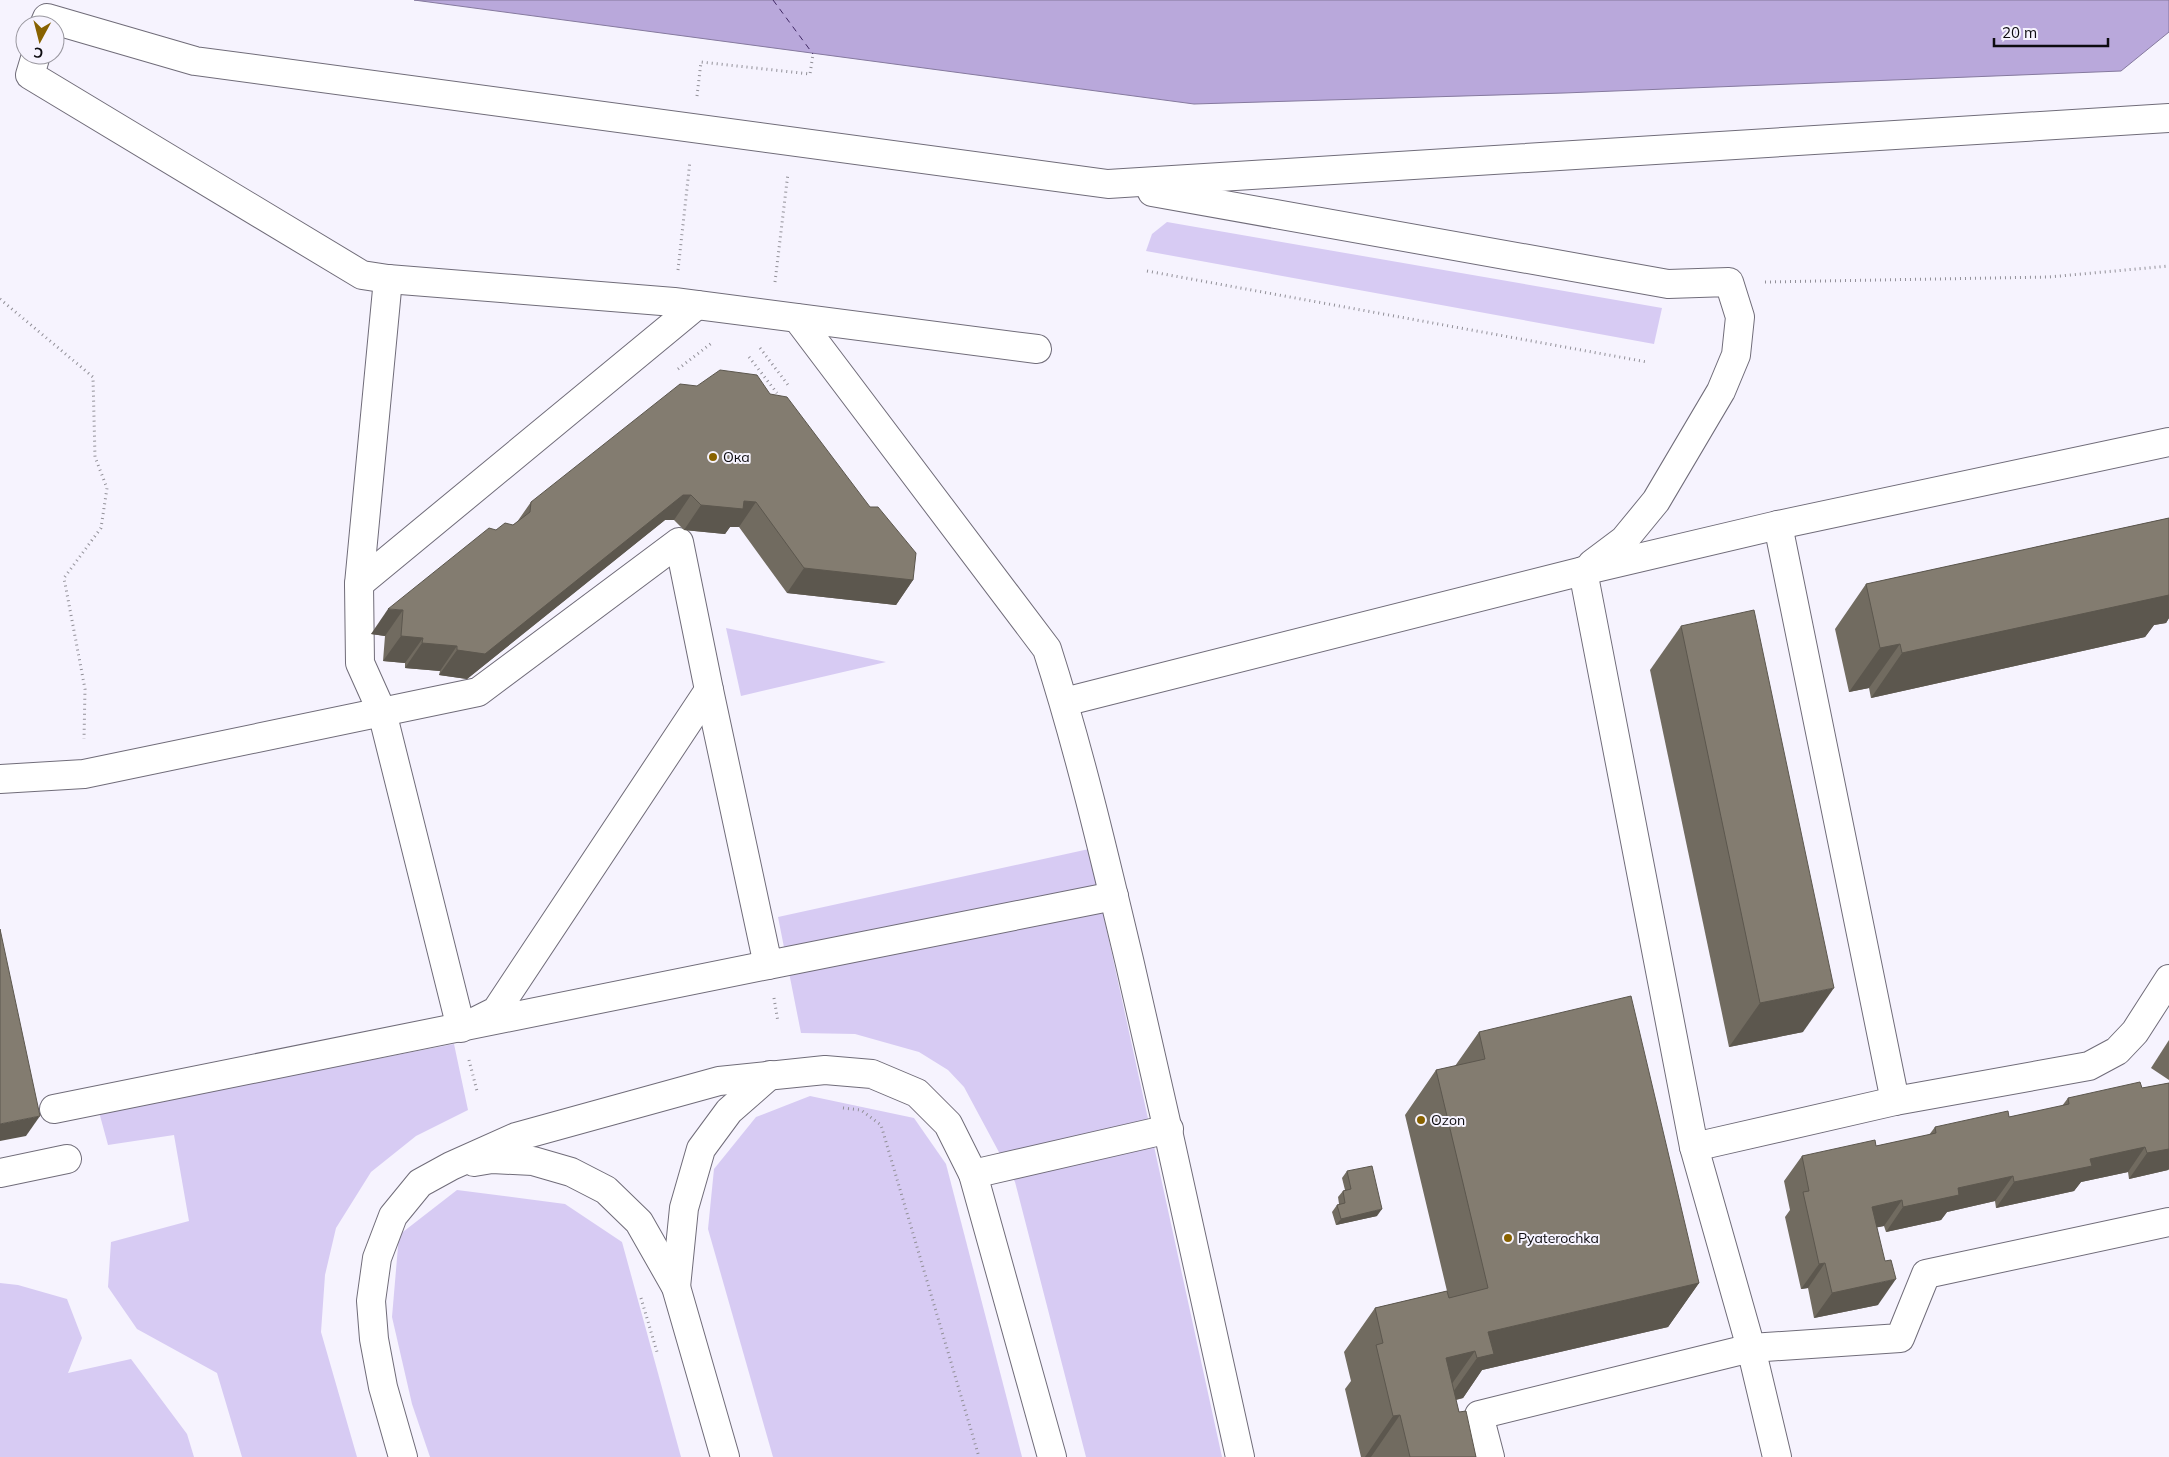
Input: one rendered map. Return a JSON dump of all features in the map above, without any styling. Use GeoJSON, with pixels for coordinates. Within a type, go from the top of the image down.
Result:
{"type":"FeatureCollection","features":[{"type":"Feature","properties":{"kind":"street"},"geometry":{"type":"LineString","coordinates":[[65,23],[195,61],[693,130],[1108,184],[1668,284],[1729,282],[1740,317],[1736,355],[1721,391],[1656,502],[1624,540],[1583,571]]}},
{"type":"Feature","properties":{"kind":"street"},"geometry":{"type":"LineString","coordinates":[[33,65],[30,75],[362,275],[388,280],[686,304],[1038,349]]}},
{"type":"Feature","properties":{"kind":"street"},"geometry":{"type":"LineString","coordinates":[[1108,184],[2169,118]]}},
{"type":"Feature","properties":{"kind":"street"},"geometry":{"type":"LineString","coordinates":[[388,280],[359,584],[360,663],[382,712],[461,1028]]}},
{"type":"Feature","properties":{"kind":"street"},"geometry":{"type":"LineString","coordinates":[[359,584],[686,304]]}},
{"type":"Feature","properties":{"kind":"street"},"geometry":{"type":"LineString","coordinates":[[784,316],[1048,649],[1064,702],[1114,896],[1169,1129],[1240,1457]]}},
{"type":"Feature","properties":{"kind":"street"},"geometry":{"type":"LineString","coordinates":[[1064,702],[1583,571],[1778,525],[2169,442]]}},
{"type":"Feature","properties":{"kind":"street"},"geometry":{"type":"LineString","coordinates":[[1778,525],[1895,1101]]}},
{"type":"Feature","properties":{"kind":"street"},"geometry":{"type":"LineString","coordinates":[[0,779],[84,774],[478,692],[679,542],[768,965]]}},
{"type":"Feature","properties":{"kind":"street"},"geometry":{"type":"LineString","coordinates":[[1583,571],[1694,1148],[1751,1348],[1777,1457]]}},
{"type":"Feature","properties":{"kind":"street"},"geometry":{"type":"LineString","coordinates":[[461,1028],[496,1011],[709,690]]}},
{"type":"Feature","properties":{"kind":"street"},"geometry":{"type":"LineString","coordinates":[[54,1109],[1114,896]]}},
{"type":"Feature","properties":{"kind":"street"},"geometry":{"type":"LineString","coordinates":[[1694,1148],[1895,1101],[2089,1066],[2118,1051],[2135,1032],[2169,980]]}},
{"type":"Feature","properties":{"kind":"street"},"geometry":{"type":"LineString","coordinates":[[403,1457],[383,1387],[374,1339],[371,1301],[376,1258],[393,1216],[420,1183],[451,1166],[516,1137],[719,1081],[825,1070],[872,1074],[917,1093],[948,1124],[973,1174],[1052,1457]]}},
{"type":"Feature","properties":{"kind":"street"},"geometry":{"type":"LineString","coordinates":[[676,1287],[684,1208],[701,1149],[729,1111],[770,1075]]}},
{"type":"Feature","properties":{"kind":"street"},"geometry":{"type":"LineString","coordinates":[[973,1174],[1169,1129]]}},
{"type":"Feature","properties":{"kind":"street"},"geometry":{"type":"LineString","coordinates":[[0,1173],[66,1159]]}},
{"type":"Feature","properties":{"kind":"street"},"geometry":{"type":"LineString","coordinates":[[451,1166],[492,1159],[533,1160],[571,1172],[606,1190],[639,1222],[676,1287],[725,1457]]}},
{"type":"Feature","properties":{"kind":"street"},"geometry":{"type":"LineString","coordinates":[[1490,1457],[1479,1415],[1751,1348],[1900,1338],[1926,1274],[2169,1222]]}},
{"type":"Feature","properties":{"kind":"path"},"geometry":{"type":"LineString","coordinates":[[686,304],[693,130],[701,62],[810,74],[813,54]]}},
{"type":"Feature","properties":{"kind":"path"},"geometry":{"type":"LineString","coordinates":[[784,316],[792,143]]}},
{"type":"Feature","properties":{"kind":"path"},"geometry":{"type":"LineString","coordinates":[[1729,282],[2049,277],[2169,266]]}},
{"type":"Feature","properties":{"kind":"path"},"geometry":{"type":"LineString","coordinates":[[1147,271],[1647,362]]}},
{"type":"Feature","properties":{"kind":"path"},"geometry":{"type":"LineString","coordinates":[[0,299],[93,377],[95,457],[107,488],[101,528],[64,578],[85,689],[84,774]]}},
{"type":"Feature","properties":{"kind":"path"},"geometry":{"type":"LineString","coordinates":[[678,369],[714,341]]}},
{"type":"Feature","properties":{"kind":"path"},"geometry":{"type":"LineString","coordinates":[[760,348],[788,385]]}},
{"type":"Feature","properties":{"kind":"path"},"geometry":{"type":"LineString","coordinates":[[748,357],[777,394]]}},
{"type":"Feature","properties":{"kind":"path"},"geometry":{"type":"LineString","coordinates":[[833,1107],[861,1110],[881,1125],[980,1457]]}},
{"type":"Feature","properties":{"kind":"path"},"geometry":{"type":"LineString","coordinates":[[639,1291],[658,1356]]}},
{"type":"Feature","properties":{"kind":"shaded area"},"geometry":{"type":"Polygon","coordinates":[[[414,0],[2169,0],[2169,32],[2121,71],[1564,93],[1194,104],[414,0]]]}},
{"type":"Feature","properties":{"kind":"shaded area"},"geometry":{"type":"Polygon","coordinates":[[[1167,222],[1662,308],[1654,344],[1146,251],[1152,234],[1167,222]]]}},
{"type":"Feature","properties":{"kind":"shaded area"},"geometry":{"type":"Polygon","coordinates":[[[726,628],[886,662],[741,696],[726,628]]]}},
{"type":"Feature","properties":{"kind":"shaded area"},"geometry":{"type":"Polygon","coordinates":[[[1089,849],[1222,1457],[1086,1457],[1015,1182],[964,1087],[948,1070],[919,1052],[855,1034],[801,1033],[778,917],[1089,849]]]}},
{"type":"Feature","properties":{"kind":"shaded area"},"geometry":{"type":"Polygon","coordinates":[[[454,1044],[468,1110],[416,1136],[371,1172],[336,1228],[325,1275],[321,1332],[357,1457],[242,1457],[217,1373],[137,1329],[108,1287],[111,1242],[189,1221],[174,1135],[108,1145],[99,1112],[454,1044]]]}},
{"type":"Feature","properties":{"kind":"shaded area"},"geometry":{"type":"Polygon","coordinates":[[[810,1096],[914,1118],[946,1164],[1022,1457],[773,1457],[708,1229],[714,1169],[756,1117],[810,1096]]]}},
{"type":"Feature","properties":{"kind":"shaded area"},"geometry":{"type":"Polygon","coordinates":[[[457,1190],[565,1204],[622,1242],[681,1457],[430,1457],[412,1404],[392,1317],[399,1235],[457,1190]]]}},
{"type":"Feature","properties":{"kind":"shaded area"},"geometry":{"type":"Polygon","coordinates":[[[0,1283],[18,1285],[67,1299],[82,1338],[68,1373],[131,1359],[187,1434],[194,1457],[0,1457],[0,1283]]]}},
{"type":"Feature","properties":{"kind":"building"},"geometry":{"type":"Polygon","coordinates":[[[720,370],[757,375],[770,394],[787,397],[870,507],[878,507],[916,553],[913,580],[804,568],[756,502],[744,501],[743,509],[701,505],[691,495],[683,495],[485,654],[457,650],[457,646],[422,643],[423,638],[401,636],[403,610],[388,609],[489,528],[496,530],[505,523],[513,525],[530,512],[531,502],[680,384],[697,386],[720,370]]]}},
{"type":"Feature","properties":{"kind":"building"},"geometry":{"type":"Polygon","coordinates":[[[2169,518],[2169,595],[1902,653],[1900,644],[1880,648],[1866,584],[2169,518]]]}},
{"type":"Feature","properties":{"kind":"building"},"geometry":{"type":"Polygon","coordinates":[[[1754,610],[1834,988],[1760,1003],[1681,626],[1754,610]]]}},
{"type":"Feature","properties":{"kind":"building"},"geometry":{"type":"Polygon","coordinates":[[[0,929],[40,1116],[0,1124],[0,929]]]}},
{"type":"Feature","properties":{"kind":"building"},"geometry":{"type":"Polygon","coordinates":[[[1631,996],[1699,1283],[1488,1332],[1494,1354],[1477,1358],[1475,1351],[1446,1358],[1459,1412],[1466,1411],[1476,1457],[1410,1457],[1400,1415],[1393,1416],[1376,1345],[1383,1343],[1375,1308],[1447,1291],[1449,1298],[1488,1288],[1436,1070],[1485,1059],[1479,1032],[1631,996]]]}},
{"type":"Feature","properties":{"kind":"building"},"geometry":{"type":"Polygon","coordinates":[[[2140,1082],[2142,1088],[2169,1083],[2169,1149],[2147,1153],[2145,1147],[2090,1159],[2092,1166],[2014,1182],[2013,1176],[1958,1188],[1959,1195],[1903,1207],[1902,1200],[1872,1207],[1885,1261],[1891,1260],[1896,1279],[1832,1293],[1825,1263],[1819,1264],[1803,1192],[1809,1191],[1802,1156],[1875,1140],[1876,1146],[1936,1133],[1935,1127],[2008,1111],[2009,1117],[2069,1104],[2068,1098],[2140,1082]]]}},
{"type":"Feature","properties":{"kind":"building"},"geometry":{"type":"Polygon","coordinates":[[[1372,1166],[1382,1209],[1341,1219],[1337,1205],[1345,1203],[1343,1191],[1351,1189],[1347,1171],[1372,1166]]]}},
{"type":"Feature","properties":{"kind":"ferry route"},"geometry":{"type":"LineString","coordinates":[[773,0],[813,54]]}},
{"type":"Feature","properties":{"kind":"place","name":"Ока"},"geometry":{"type":"Point","coordinates":[713,457]}},
{"type":"Feature","properties":{"kind":"place","name":"Ozon"},"geometry":{"type":"Point","coordinates":[1421,1120]}},
{"type":"Feature","properties":{"kind":"place","name":"Pyaterochka"},"geometry":{"type":"Point","coordinates":[1508,1238]}}]}
